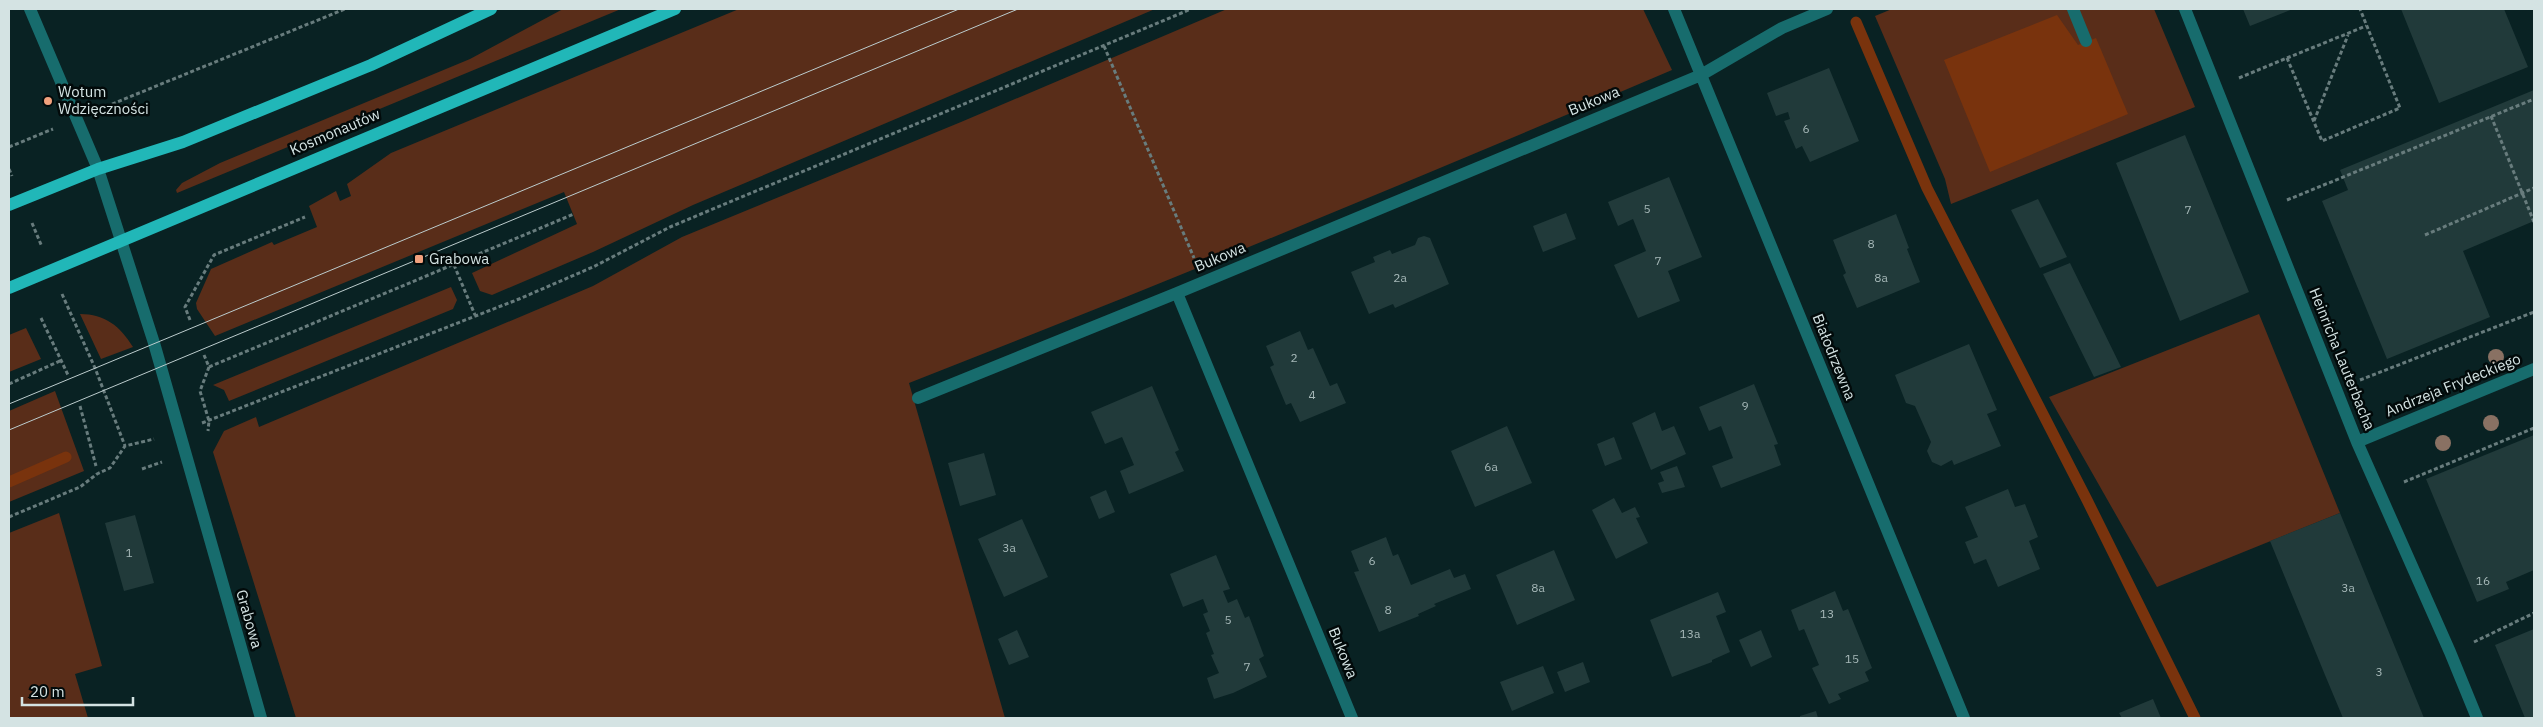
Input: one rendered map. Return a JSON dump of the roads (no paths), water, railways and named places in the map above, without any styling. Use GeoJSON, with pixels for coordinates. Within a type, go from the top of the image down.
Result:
{"type":"FeatureCollection","features":[{"type":"Feature","properties":{"kind":"main road"},"geometry":{"type":"LineString","coordinates":[[9,205],[98,169],[193,139],[371,65],[492,9]]}},
{"type":"Feature","properties":{"kind":"main road","name":"Kosmonautów"},"geometry":{"type":"LineString","coordinates":[[9,288],[250,185],[675,9]]}},
{"type":"Feature","properties":{"kind":"street","name":"Grabowa"},"geometry":{"type":"LineString","coordinates":[[30,9],[98,169],[154,343],[261,718]]}},
{"type":"Feature","properties":{"kind":"street","name":"Białodrzewna"},"geometry":{"type":"LineString","coordinates":[[1674,9],[1964,718]]}},
{"type":"Feature","properties":{"kind":"street","name":"Bukowa"},"geometry":{"type":"LineString","coordinates":[[1352,718],[1177,293],[1701,75],[1782,28],[1827,9]]}},
{"type":"Feature","properties":{"kind":"street"},"geometry":{"type":"LineString","coordinates":[[2073,9],[2086,41]]}},
{"type":"Feature","properties":{"kind":"street","name":"Heinricha Lauterbacha"},"geometry":{"type":"LineString","coordinates":[[2185,9],[2357,442],[2450,652],[2477,718]]}},
{"type":"Feature","properties":{"kind":"street"},"geometry":{"type":"LineString","coordinates":[[918,398],[1177,293]]}},
{"type":"Feature","properties":{"kind":"street","name":"Andrzeja Frydeckiego"},"geometry":{"type":"LineString","coordinates":[[2357,442],[2534,369]]}},
{"type":"Feature","properties":{"kind":"waterway"},"geometry":{"type":"LineString","coordinates":[[1856,22],[1927,188],[2087,500],[2195,718]]}},
{"type":"Feature","properties":{"kind":"waterway"},"geometry":{"type":"LineString","coordinates":[[9,482],[66,457]]}},
{"type":"Feature","properties":{"kind":"tram line"},"geometry":{"type":"LineString","coordinates":[[9,404],[959,9]]}},
{"type":"Feature","properties":{"kind":"tram line"},"geometry":{"type":"LineString","coordinates":[[9,430],[1018,9]]}},
{"type":"Feature","properties":{"kind":"place","name":"Wotum Wdzięczności"},"geometry":{"type":"Point","coordinates":[48,101]}},
{"type":"Feature","properties":{"kind":"place","name":"Grabowa"},"geometry":{"type":"Point","coordinates":[419,259]}}]}
